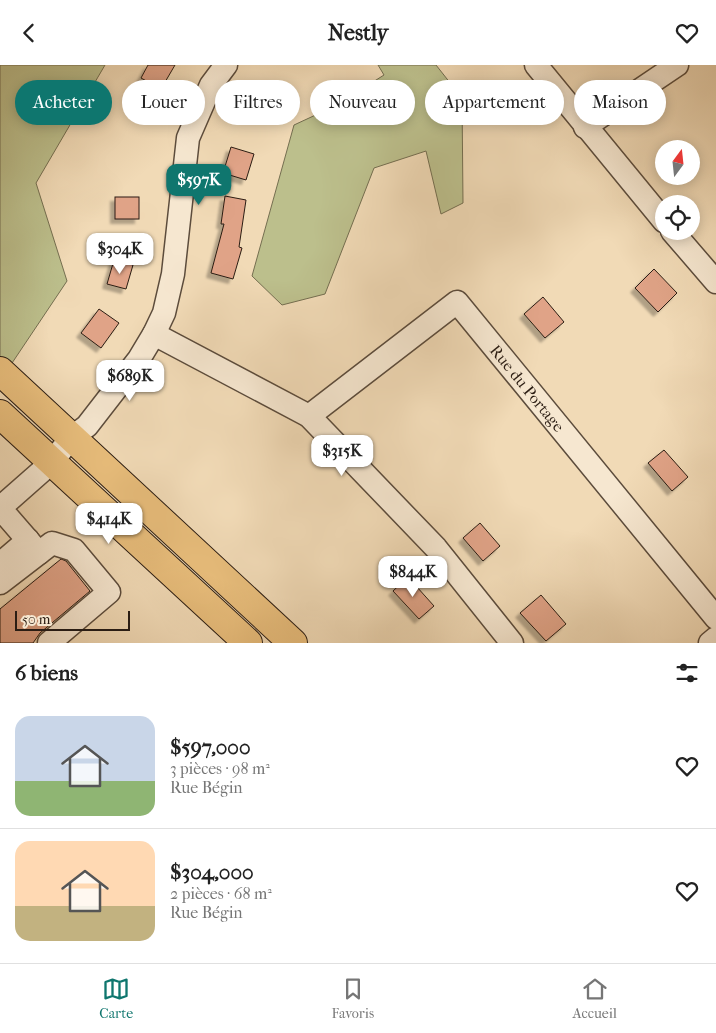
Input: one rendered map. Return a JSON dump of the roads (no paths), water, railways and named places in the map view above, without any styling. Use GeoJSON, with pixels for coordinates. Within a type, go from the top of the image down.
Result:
{"type":"FeatureCollection","features":[{"type":"Feature","properties":{"kind":"main road"},"geometry":{"type":"LineString","coordinates":[[0,371],[293,643]]}},
{"type":"Feature","properties":{"kind":"main road"},"geometry":{"type":"LineString","coordinates":[[0,414],[248,643]]}},
{"type":"Feature","properties":{"kind":"street"},"geometry":{"type":"LineString","coordinates":[[33,546],[0,509],[51,463],[71,438],[88,426],[139,359],[154,334],[164,313],[173,275],[188,139],[211,85],[226,65]]}},
{"type":"Feature","properties":{"kind":"street"},"geometry":{"type":"LineString","coordinates":[[536,65],[655,210]]}},
{"type":"Feature","properties":{"kind":"street"},"geometry":{"type":"LineString","coordinates":[[585,127],[676,65]]}},
{"type":"Feature","properties":{"kind":"street"},"geometry":{"type":"LineString","coordinates":[[681,240],[712,270]]}},
{"type":"Feature","properties":{"kind":"street","name":"Rue du Portage"},"geometry":{"type":"LineString","coordinates":[[309,416],[457,302],[716,618]]}},
{"type":"Feature","properties":{"kind":"street"},"geometry":{"type":"LineString","coordinates":[[154,334],[309,416],[436,548],[512,643]]}},
{"type":"Feature","properties":{"kind":"street"},"geometry":{"type":"LineString","coordinates":[[0,564],[33,546],[52,543],[74,550],[109,592],[49,643]]}},
{"type":"Feature","properties":{"kind":"street"},"geometry":{"type":"LineString","coordinates":[[0,583],[33,546]]}},
{"type":"Feature","properties":{"kind":"street"},"geometry":{"type":"LineString","coordinates":[[710,643],[716,639]]}}]}
